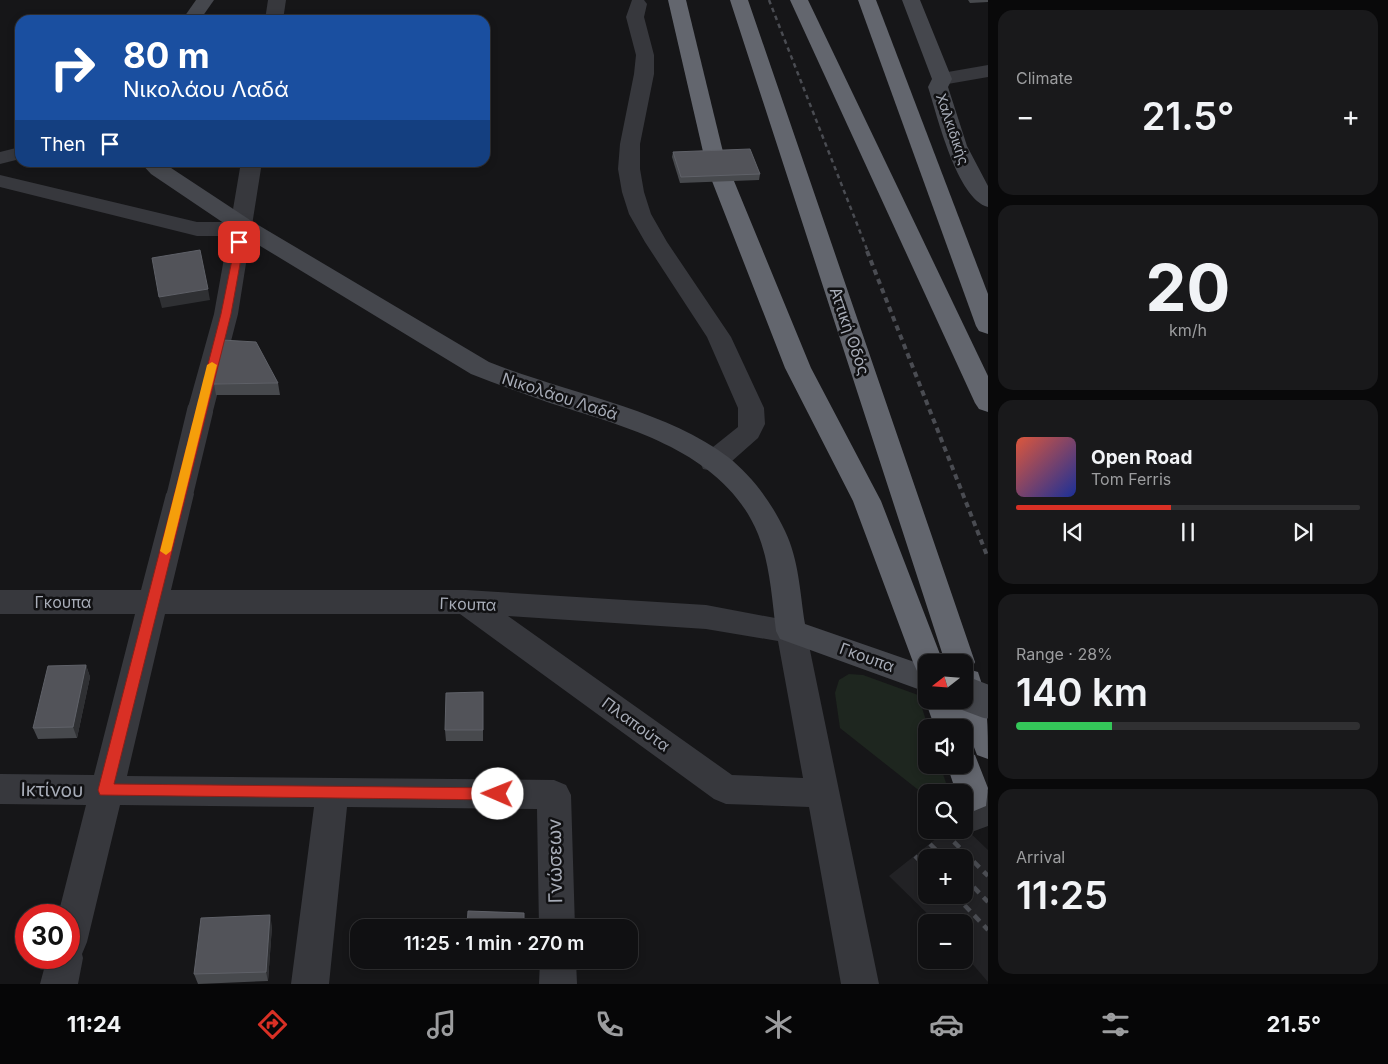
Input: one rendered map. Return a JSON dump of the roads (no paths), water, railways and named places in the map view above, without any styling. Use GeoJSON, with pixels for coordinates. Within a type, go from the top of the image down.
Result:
{"type":"FeatureCollection","features":[{"type":"Feature","properties":{"kind":"highway","name":"Αττική Οδός"},"geometry":{"type":"LineString","coordinates":[[739,0],[957,654]]}},
{"type":"Feature","properties":{"kind":"highway"},"geometry":{"type":"LineString","coordinates":[[799,0],[988,403]]}},
{"type":"Feature","properties":{"kind":"highway"},"geometry":{"type":"LineString","coordinates":[[676,2],[714,156]]}},
{"type":"Feature","properties":{"kind":"highway"},"geometry":{"type":"LineString","coordinates":[[870,3],[988,326]]}},
{"type":"Feature","properties":{"kind":"highway"},"geometry":{"type":"LineString","coordinates":[[723,181],[798,368],[866,501],[925,654]]}},
{"type":"Feature","properties":{"kind":"highway"},"geometry":{"type":"LineString","coordinates":[[973,699],[988,745]]}},
{"type":"Feature","properties":{"kind":"highway"},"geometry":{"type":"LineString","coordinates":[[966,774],[974,796]]}},
{"type":"Feature","properties":{"kind":"street"},"geometry":{"type":"LineString","coordinates":[[182,15],[183,0]]}},
{"type":"Feature","properties":{"kind":"street"},"geometry":{"type":"LineString","coordinates":[[194,15],[205,0]]}},
{"type":"Feature","properties":{"kind":"street"},"geometry":{"type":"LineString","coordinates":[[275,15],[277,0]]}},
{"type":"Feature","properties":{"kind":"street","name":"Χαλκιδικής"},"geometry":{"type":"LineString","coordinates":[[910,0],[942,79],[938,87],[965,167],[975,185],[988,200]]}},
{"type":"Feature","properties":{"kind":"street"},"geometry":{"type":"LineString","coordinates":[[638,4],[635,17],[645,55],[644,74],[630,144],[629,170],[633,192],[640,214],[652,235],[719,338],[751,408],[752,424],[749,432],[713,462]]}},
{"type":"Feature","properties":{"kind":"street"},"geometry":{"type":"LineString","coordinates":[[942,79],[988,70]]}},
{"type":"Feature","properties":{"kind":"street"},"geometry":{"type":"LineString","coordinates":[[0,158],[15,154]]}},
{"type":"Feature","properties":{"kind":"street","name":"Νικολάου Λαδά"},"geometry":{"type":"LineString","coordinates":[[156,167],[242,224],[480,368],[517,383],[638,421],[677,438],[713,462],[729,474],[750,496],[770,530],[778,549],[792,631]]}},
{"type":"Feature","properties":{"kind":"street"},"geometry":{"type":"LineString","coordinates":[[78,904],[200,411],[226,314],[251,167]]}},
{"type":"Feature","properties":{"kind":"street"},"geometry":{"type":"LineString","coordinates":[[0,181],[197,229],[228,229],[242,224]]}},
{"type":"Feature","properties":{"kind":"street","name":"Γκουπα"},"geometry":{"type":"LineString","coordinates":[[0,602],[466,602],[706,617],[792,631],[918,676]]}},
{"type":"Feature","properties":{"kind":"street","name":"Πλαπούτα"},"geometry":{"type":"LineString","coordinates":[[466,602],[726,789],[823,793]]}},
{"type":"Feature","properties":{"kind":"street"},"geometry":{"type":"LineString","coordinates":[[792,631],[860,984]]}},
{"type":"Feature","properties":{"kind":"street"},"geometry":{"type":"LineString","coordinates":[[973,696],[988,702]]}},
{"type":"Feature","properties":{"kind":"street","name":"Ικτίνου"},"geometry":{"type":"LineString","coordinates":[[0,789],[554,795]]}},
{"type":"Feature","properties":{"kind":"street"},"geometry":{"type":"LineString","coordinates":[[310,984],[332,792]]}},
{"type":"Feature","properties":{"kind":"street","name":"Γνώσεων"},"geometry":{"type":"LineString","coordinates":[[554,795],[557,919]]}},
{"type":"Feature","properties":{"kind":"street"},"geometry":{"type":"LineString","coordinates":[[58,984],[62,969]]}},
{"type":"Feature","properties":{"kind":"street"},"geometry":{"type":"LineString","coordinates":[[558,969],[558,984]]}},
{"type":"Feature","properties":{"kind":"tunnel"},"geometry":{"type":"LineString","coordinates":[[974,796],[988,835]]}},
{"type":"Feature","properties":{"kind":"railway"},"geometry":{"type":"LineString","coordinates":[[769,0],[868,252]]}},
{"type":"Feature","properties":{"kind":"railway"},"geometry":{"type":"LineString","coordinates":[[867,251],[988,558]]}},
{"type":"Feature","properties":{"kind":"railway"},"geometry":{"type":"LineString","coordinates":[[951,839],[988,876]]}},
{"type":"Feature","properties":{"kind":"railway"},"geometry":{"type":"LineString","coordinates":[[930,844],[935,849]]}},
{"type":"Feature","properties":{"kind":"railway"},"geometry":{"type":"LineString","coordinates":[[915,856],[918,859]]}},
{"type":"Feature","properties":{"kind":"railway"},"geometry":{"type":"LineString","coordinates":[[973,886],[988,902]]}},
{"type":"Feature","properties":{"kind":"railway"},"geometry":{"type":"LineString","coordinates":[[963,904],[988,930]]}}]}
